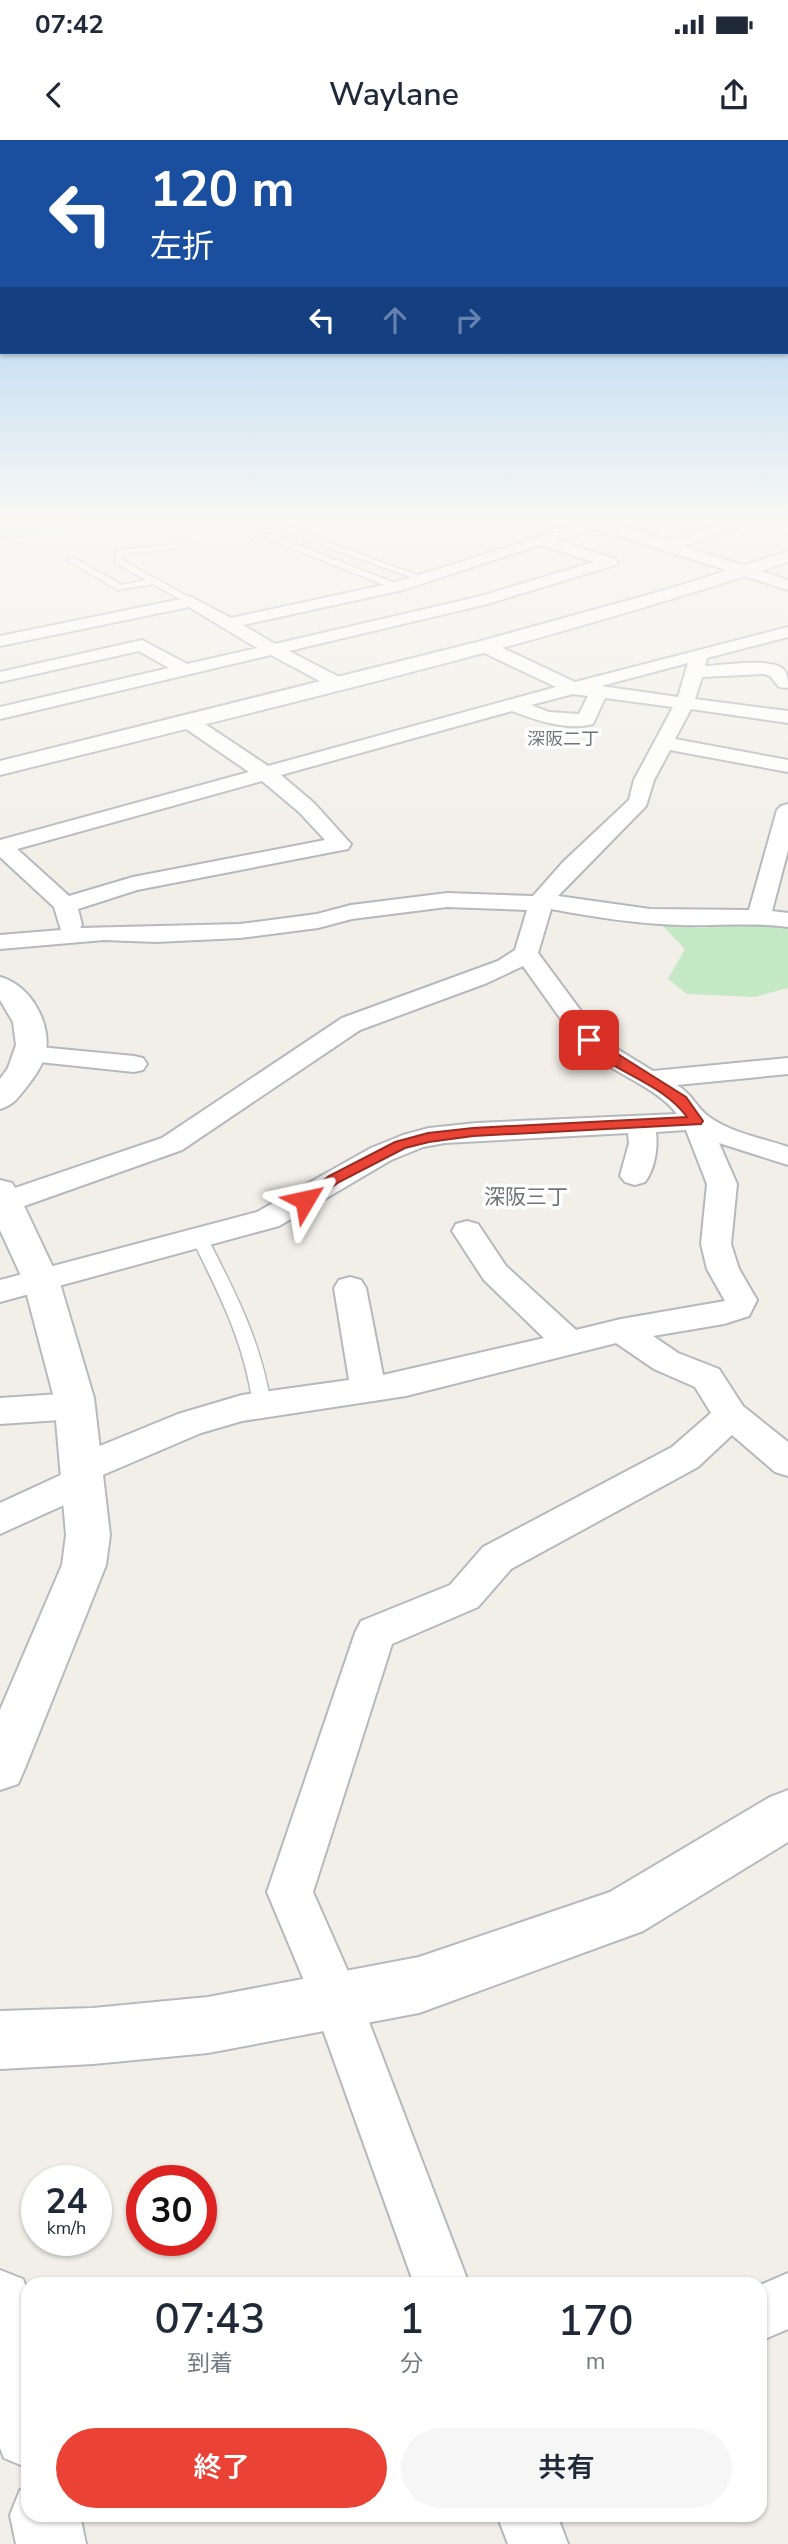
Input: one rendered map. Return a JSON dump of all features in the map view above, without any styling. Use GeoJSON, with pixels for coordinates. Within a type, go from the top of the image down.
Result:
{"type":"FeatureCollection","features":[{"type":"Feature","properties":{"kind":"street"},"geometry":{"type":"LineString","coordinates":[[0,641],[33,634]]}},
{"type":"Feature","properties":{"kind":"street"},"geometry":{"type":"LineString","coordinates":[[245,634],[337,682]]}},
{"type":"Feature","properties":{"kind":"street"},"geometry":{"type":"LineString","coordinates":[[0,713],[332,634]]}},
{"type":"Feature","properties":{"kind":"street"},"geometry":{"type":"LineString","coordinates":[[0,768],[525,634]]}},
{"type":"Feature","properties":{"kind":"street"},"geometry":{"type":"LineString","coordinates":[[1,847],[573,688],[696,664],[785,634]]}},
{"type":"Feature","properties":{"kind":"street"},"geometry":{"type":"LineString","coordinates":[[0,677],[142,645],[183,669]]}},
{"type":"Feature","properties":{"kind":"street"},"geometry":{"type":"LineString","coordinates":[[484,646],[573,688],[788,717]]}},
{"type":"Feature","properties":{"kind":"street"},"geometry":{"type":"LineString","coordinates":[[696,664],[765,669],[776,672],[788,683]]}},
{"type":"Feature","properties":{"kind":"street"},"geometry":{"type":"LineString","coordinates":[[0,1768],[84,1565],[88,1535],[75,1406],[41,1280],[2,1197],[172,1144],[351,1024],[508,966],[526,953],[542,902],[570,867],[616,827],[639,802],[644,780],[685,703],[696,664]]}},
{"type":"Feature","properties":{"kind":"street"},"geometry":{"type":"LineString","coordinates":[[513,705],[546,717],[586,720],[599,692]]}},
{"type":"Feature","properties":{"kind":"street"},"geometry":{"type":"LineString","coordinates":[[65,905],[133,884],[340,844],[320,818],[267,774],[186,720]]}},
{"type":"Feature","properties":{"kind":"street"},"geometry":{"type":"LineString","coordinates":[[665,743],[788,766]]}},
{"type":"Feature","properties":{"kind":"street"},"geometry":{"type":"LineString","coordinates":[[759,916],[788,810]]}},
{"type":"Feature","properties":{"kind":"street"},"geometry":{"type":"LineString","coordinates":[[1,847],[65,905],[72,936]]}},
{"type":"Feature","properties":{"kind":"street"},"geometry":{"type":"LineString","coordinates":[[0,942],[72,936],[240,931],[318,921],[351,912],[447,900],[542,902],[647,918],[715,920],[759,916],[788,920]]}},
{"type":"Feature","properties":{"kind":"street"},"geometry":{"type":"LineString","coordinates":[[0,1519],[82,1475],[190,1423],[262,1405],[456,1373],[621,1330],[724,1313],[738,1308],[741,1300],[723,1269],[716,1244],[722,1185],[696,1121],[681,1100],[651,1079],[600,1050],[589,1040],[526,953]]}},
{"type":"Feature","properties":{"kind":"street"},"geometry":{"type":"LineString","coordinates":[[0,986],[21,1003],[28,1019],[32,1045],[24,1067],[0,1099]]}},
{"type":"Feature","properties":{"kind":"street"},"geometry":{"type":"LineString","coordinates":[[29,1054],[134,1064]]}},
{"type":"Feature","properties":{"kind":"street"},"geometry":{"type":"LineString","coordinates":[[651,1079],[788,1066]]}},
{"type":"Feature","properties":{"kind":"street"},"geometry":{"type":"LineString","coordinates":[[0,1291],[268,1219],[305,1200],[334,1179],[400,1145],[428,1138],[473,1132],[696,1121],[717,1133],[788,1156]]}},
{"type":"Feature","properties":{"kind":"street"},"geometry":{"type":"LineString","coordinates":[[635,1176],[642,1150],[641,1124]]}},
{"type":"Feature","properties":{"kind":"street"},"geometry":{"type":"LineString","coordinates":[[467,1231],[495,1273],[569,1342]]}},
{"type":"Feature","properties":{"kind":"street"},"geometry":{"type":"LineString","coordinates":[[349,1288],[368,1389]]}},
{"type":"Feature","properties":{"kind":"street"},"geometry":{"type":"LineString","coordinates":[[621,1330],[666,1361],[706,1378],[731,1415],[788,1462]]}},
{"type":"Feature","properties":{"kind":"street"},"geometry":{"type":"LineString","coordinates":[[0,1410],[75,1406]]}},
{"type":"Feature","properties":{"kind":"street"},"geometry":{"type":"LineString","coordinates":[[439,2277],[337,2001],[290,1892],[375,1633],[464,1596],[497,1558],[685,1457],[731,1415]]}},
{"type":"Feature","properties":{"kind":"street"},"geometry":{"type":"LineString","coordinates":[[0,2040],[93,2036],[208,2025],[419,1984],[624,1913],[788,1814]]}},
{"type":"Feature","properties":{"kind":"street"},"geometry":{"type":"LineString","coordinates":[[767,2310],[788,2301]]}},
{"type":"Feature","properties":{"kind":"street"},"geometry":{"type":"LineString","coordinates":[[0,2302],[17,2422]]}},
{"type":"Feature","properties":{"kind":"street"},"geometry":{"type":"LineString","coordinates":[[46,2522],[51,2544]]}},
{"type":"Feature","properties":{"kind":"street"},"geometry":{"type":"LineString","coordinates":[[530,2522],[538,2544]]}},
{"type":"Feature","properties":{"kind":"lane"},"geometry":{"type":"LineString","coordinates":[[199,1237],[233,1304],[257,1365],[262,1405]]}},
{"type":"Feature","properties":{"kind":"green space"},"geometry":{"type":"Polygon","coordinates":[[[764,921],[788,924],[788,988],[755,997],[687,994],[668,979],[685,949],[660,923],[699,928],[764,921]]]}},
{"type":"Feature","properties":{"kind":"district","name":"深阪二丁"},"geometry":{"type":"Point","coordinates":[563,739]}},
{"type":"Feature","properties":{"kind":"district","name":"深阪三丁"},"geometry":{"type":"Point","coordinates":[526,1197]}},
{"type":"Feature","properties":{"kind":"route"},"geometry":{"type":"LineString","coordinates":[[305,1200],[334,1179],[400,1145],[428,1138],[473,1132],[696,1121],[681,1100],[651,1079],[600,1050],[589,1040]]}}]}
